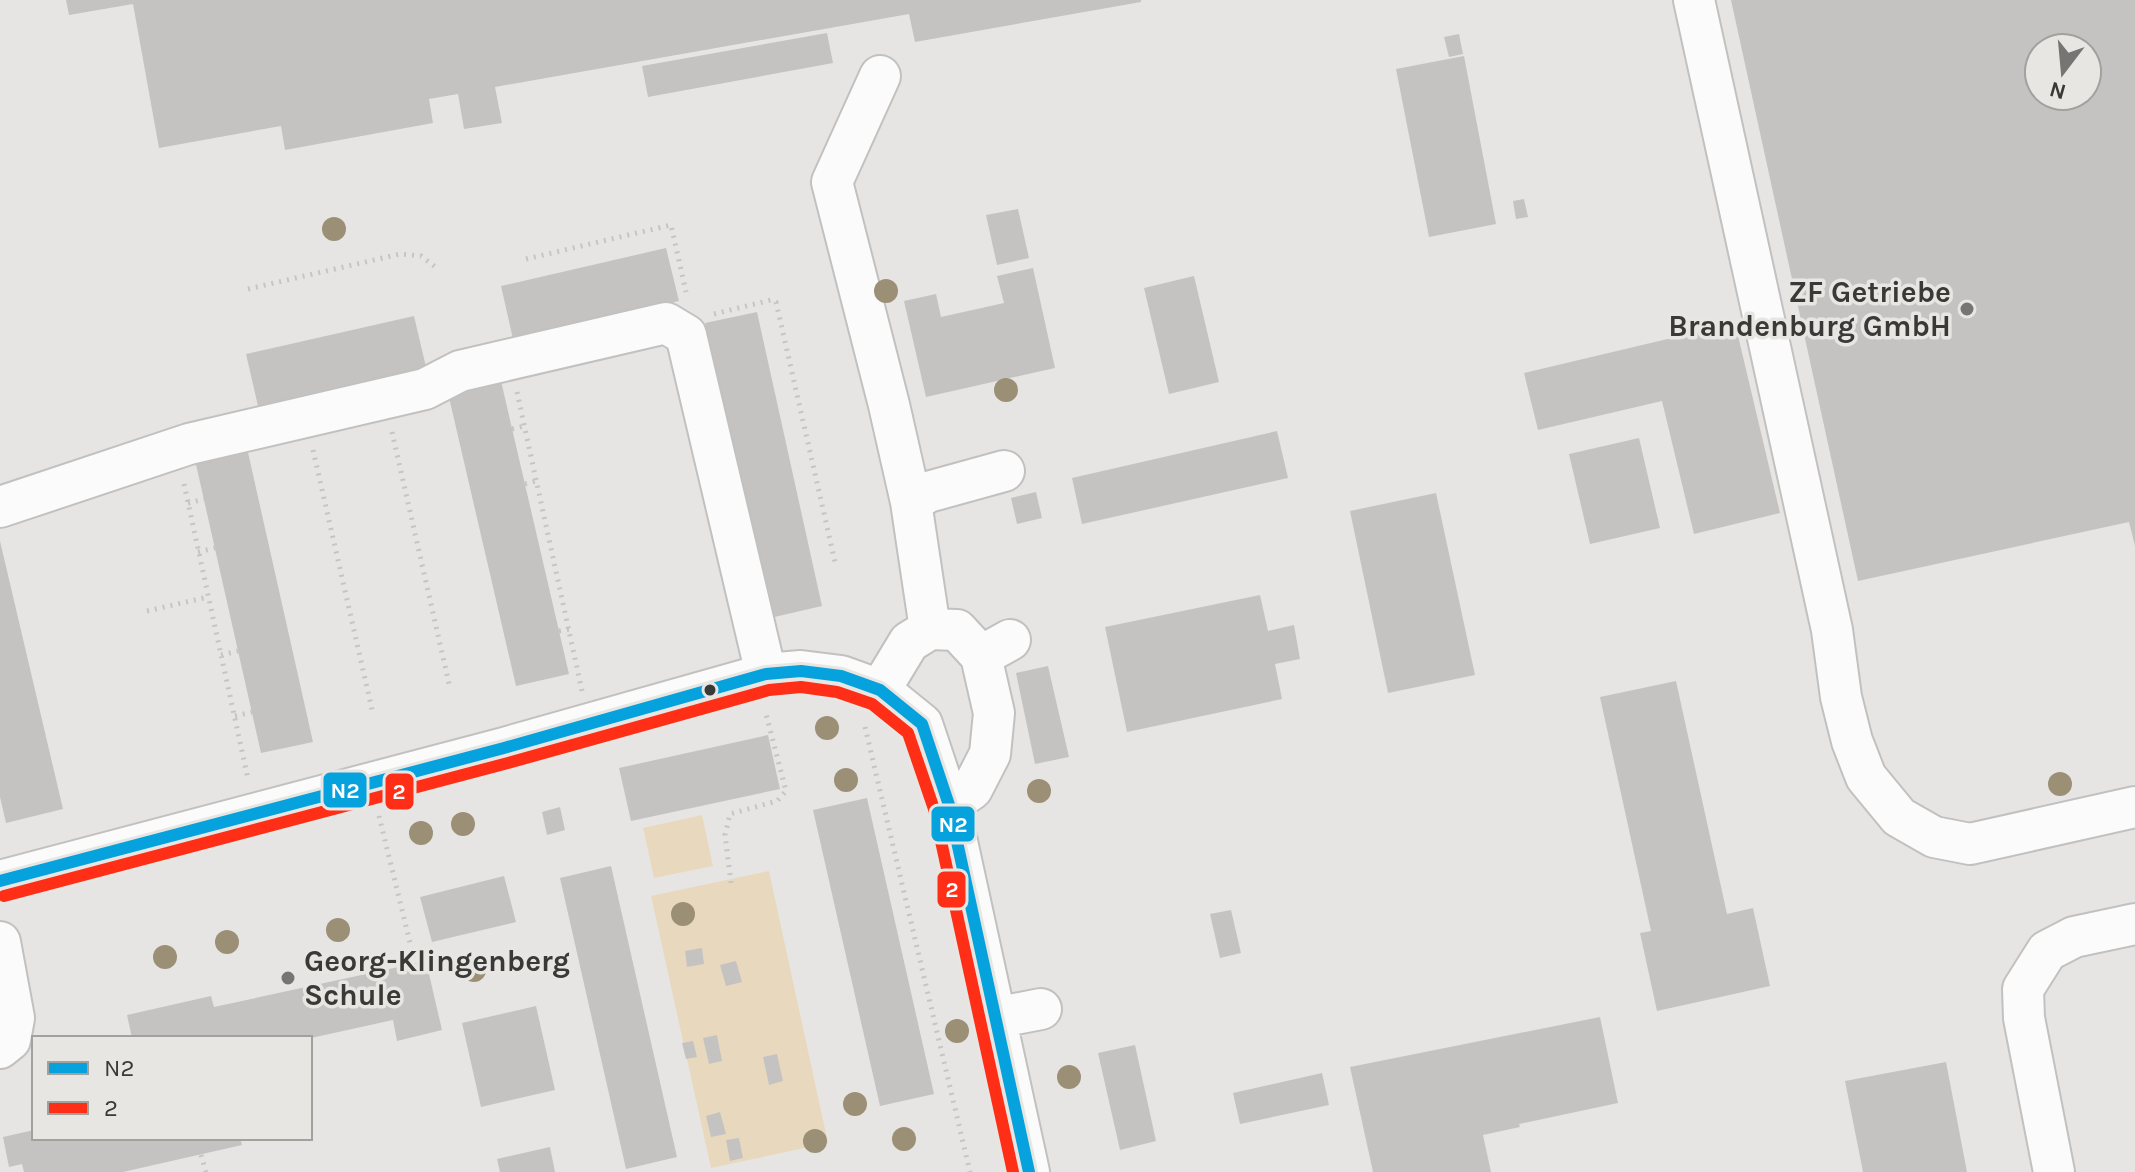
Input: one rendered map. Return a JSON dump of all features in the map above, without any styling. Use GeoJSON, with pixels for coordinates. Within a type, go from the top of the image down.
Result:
{"type":"FeatureCollection","features":[{"type":"Feature","properties":{"kind":"street"},"geometry":{"type":"LineString","coordinates":[[1694,0],[1832,630],[1841,697],[1852,741],[1866,777],[1899,817],[1934,837],[1970,844],[2135,807]]}},
{"type":"Feature","properties":{"kind":"street"},"geometry":{"type":"LineString","coordinates":[[880,76],[832,182],[911,502],[930,629]]}},
{"type":"Feature","properties":{"kind":"street"},"geometry":{"type":"LineString","coordinates":[[0,507],[176,448],[425,389],[460,371],[666,323],[683,325],[765,690]]}},
{"type":"Feature","properties":{"kind":"street"},"geometry":{"type":"LineString","coordinates":[[911,502],[928,492],[1004,471]]}},
{"type":"Feature","properties":{"kind":"street"},"geometry":{"type":"LineString","coordinates":[[871,702],[909,642],[930,629],[957,630],[995,648],[990,754],[972,789],[949,805]]}},
{"type":"Feature","properties":{"kind":"street"},"geometry":{"type":"LineString","coordinates":[[0,881],[504,748],[765,690],[801,671],[841,676],[871,702],[922,724],[949,805],[1029,1172]]}},
{"type":"Feature","properties":{"kind":"street"},"geometry":{"type":"LineString","coordinates":[[2054,1172],[2024,1018],[2023,989],[2047,951],[2074,937],[2135,924]]}},
{"type":"Feature","properties":{"kind":"street"},"geometry":{"type":"LineString","coordinates":[[0,942],[14,1018],[10,1040],[0,1048]]}},
{"type":"Feature","properties":{"kind":"street"},"geometry":{"type":"LineString","coordinates":[[995,1018],[1041,1009]]}},
{"type":"Feature","properties":{"kind":"path"},"geometry":{"type":"LineString","coordinates":[[526,259],[671,225],[689,304],[683,325]]}},
{"type":"Feature","properties":{"kind":"path"},"geometry":{"type":"LineString","coordinates":[[248,289],[400,254],[421,256],[438,269]]}},
{"type":"Feature","properties":{"kind":"path"},"geometry":{"type":"LineString","coordinates":[[683,325],[771,300],[776,302],[835,562]]}},
{"type":"Feature","properties":{"kind":"path"},"geometry":{"type":"LineString","coordinates":[[510,359],[583,696]]}},
{"type":"Feature","properties":{"kind":"path"},"geometry":{"type":"LineString","coordinates":[[385,398],[450,688]]}},
{"type":"Feature","properties":{"kind":"path"},"geometry":{"type":"LineString","coordinates":[[305,416],[373,714]]}},
{"type":"Feature","properties":{"kind":"path"},"geometry":{"type":"LineString","coordinates":[[512,429],[524,426]]}},
{"type":"Feature","properties":{"kind":"path"},"geometry":{"type":"LineString","coordinates":[[176,448],[249,784]]}},
{"type":"Feature","properties":{"kind":"path"},"geometry":{"type":"LineString","coordinates":[[525,484],[536,481]]}},
{"type":"Feature","properties":{"kind":"path"},"geometry":{"type":"LineString","coordinates":[[188,503],[204,499]]}},
{"type":"Feature","properties":{"kind":"path"},"geometry":{"type":"LineString","coordinates":[[198,552],[215,548]]}},
{"type":"Feature","properties":{"kind":"path"},"geometry":{"type":"LineString","coordinates":[[544,568],[555,565]]}},
{"type":"Feature","properties":{"kind":"path"},"geometry":{"type":"LineString","coordinates":[[147,611],[208,597]]}},
{"type":"Feature","properties":{"kind":"path"},"geometry":{"type":"LineString","coordinates":[[559,631],[569,629]]}},
{"type":"Feature","properties":{"kind":"path"},"geometry":{"type":"LineString","coordinates":[[221,655],[238,651]]}},
{"type":"Feature","properties":{"kind":"path"},"geometry":{"type":"LineString","coordinates":[[731,883],[725,835],[730,814],[777,801],[786,791],[765,690]]}},
{"type":"Feature","properties":{"kind":"path"},"geometry":{"type":"LineString","coordinates":[[871,702],[970,1172]]}},
{"type":"Feature","properties":{"kind":"path"},"geometry":{"type":"LineString","coordinates":[[235,716],[252,712]]}},
{"type":"Feature","properties":{"kind":"path"},"geometry":{"type":"LineString","coordinates":[[377,805],[415,963]]}},
{"type":"Feature","properties":{"kind":"path"},"geometry":{"type":"LineString","coordinates":[[201,1155],[206,1172]]}},
{"type":"Feature","properties":{"kind":"shaded area"},"geometry":{"type":"Polygon","coordinates":[[[702,815],[713,866],[654,878],[643,828],[702,815]]]}},
{"type":"Feature","properties":{"kind":"shaded area"},"geometry":{"type":"Polygon","coordinates":[[[769,871],[828,1143],[711,1168],[651,896],[769,871]]]}},
{"type":"Feature","properties":{"kind":"building"},"geometry":{"type":"Polygon","coordinates":[[[66,0],[1141,2],[915,42],[909,14],[495,87],[502,123],[464,129],[458,94],[429,99],[433,123],[285,150],[281,126],[159,148],[133,4],[69,15],[66,0]]]}},
{"type":"Feature","properties":{"kind":"building","name":"ZF Getriebe Brandenburg GmbH"},"geometry":{"type":"Polygon","coordinates":[[[1731,0],[2135,0],[2135,546],[2129,522],[1858,581],[1731,0]]]}},
{"type":"Feature","properties":{"kind":"building"},"geometry":{"type":"Polygon","coordinates":[[[827,33],[833,63],[648,97],[642,66],[827,33]]]}},
{"type":"Feature","properties":{"kind":"building"},"geometry":{"type":"Polygon","coordinates":[[[1459,34],[1463,54],[1449,57],[1444,37],[1459,34]]]}},
{"type":"Feature","properties":{"kind":"building"},"geometry":{"type":"Polygon","coordinates":[[[1464,56],[1496,224],[1429,237],[1396,69],[1464,56]]]}},
{"type":"Feature","properties":{"kind":"building"},"geometry":{"type":"Polygon","coordinates":[[[1524,199],[1528,217],[1516,219],[1513,201],[1524,199]]]}},
{"type":"Feature","properties":{"kind":"building"},"geometry":{"type":"Polygon","coordinates":[[[1018,209],[1029,258],[997,265],[986,215],[1018,209]]]}},
{"type":"Feature","properties":{"kind":"building"},"geometry":{"type":"Polygon","coordinates":[[[666,248],[679,301],[513,339],[501,286],[666,248]]]}},
{"type":"Feature","properties":{"kind":"building"},"geometry":{"type":"Polygon","coordinates":[[[1033,268],[1055,368],[926,397],[904,301],[936,294],[941,317],[1004,303],[997,276],[1033,268]]]}},
{"type":"Feature","properties":{"kind":"building"},"geometry":{"type":"Polygon","coordinates":[[[1194,276],[1219,382],[1169,394],[1144,288],[1194,276]]]}},
{"type":"Feature","properties":{"kind":"building"},"geometry":{"type":"Polygon","coordinates":[[[757,312],[822,606],[770,618],[705,323],[757,312]]]}},
{"type":"Feature","properties":{"kind":"building"},"geometry":{"type":"Polygon","coordinates":[[[414,316],[426,367],[258,406],[246,354],[414,316]]]}},
{"type":"Feature","properties":{"kind":"building"},"geometry":{"type":"Polygon","coordinates":[[[1735,323],[1780,513],[1694,534],[1662,401],[1538,430],[1524,373],[1735,323]]]}},
{"type":"Feature","properties":{"kind":"building"},"geometry":{"type":"Polygon","coordinates":[[[501,381],[569,674],[516,686],[448,393],[501,381]]]}},
{"type":"Feature","properties":{"kind":"building"},"geometry":{"type":"Polygon","coordinates":[[[1277,431],[1288,478],[1082,524],[1072,478],[1277,431]]]}},
{"type":"Feature","properties":{"kind":"building"},"geometry":{"type":"Polygon","coordinates":[[[1639,438],[1660,528],[1590,544],[1569,454],[1639,438]]]}},
{"type":"Feature","properties":{"kind":"building"},"geometry":{"type":"Polygon","coordinates":[[[247,448],[313,742],[261,753],[195,460],[247,448]]]}},
{"type":"Feature","properties":{"kind":"building"},"geometry":{"type":"Polygon","coordinates":[[[1036,492],[1042,518],[1017,524],[1011,498],[1036,492]]]}},
{"type":"Feature","properties":{"kind":"building"},"geometry":{"type":"Polygon","coordinates":[[[1436,493],[1475,675],[1388,693],[1350,511],[1436,493]]]}},
{"type":"Feature","properties":{"kind":"building"},"geometry":{"type":"Polygon","coordinates":[[[0,541],[63,809],[6,823],[0,797],[0,541]]]}},
{"type":"Feature","properties":{"kind":"building"},"geometry":{"type":"Polygon","coordinates":[[[1260,595],[1268,631],[1294,625],[1300,659],[1275,664],[1282,699],[1127,732],[1105,627],[1260,595]]]}},
{"type":"Feature","properties":{"kind":"building"},"geometry":{"type":"Polygon","coordinates":[[[1048,666],[1069,757],[1035,764],[1016,673],[1048,666]]]}},
{"type":"Feature","properties":{"kind":"building"},"geometry":{"type":"Polygon","coordinates":[[[1676,681],[1727,914],[1753,908],[1770,986],[1657,1011],[1640,933],[1651,931],[1600,697],[1676,681]]]}},
{"type":"Feature","properties":{"kind":"building"},"geometry":{"type":"Polygon","coordinates":[[[768,735],[780,789],[631,821],[619,768],[768,735]]]}},
{"type":"Feature","properties":{"kind":"building"},"geometry":{"type":"Polygon","coordinates":[[[867,798],[934,1094],[880,1106],[813,810],[867,798]]]}},
{"type":"Feature","properties":{"kind":"building"},"geometry":{"type":"Polygon","coordinates":[[[560,807],[565,830],[547,835],[542,812],[560,807]]]}},
{"type":"Feature","properties":{"kind":"building"},"geometry":{"type":"Polygon","coordinates":[[[611,866],[677,1157],[626,1169],[560,878],[611,866]]]}},
{"type":"Feature","properties":{"kind":"building"},"geometry":{"type":"Polygon","coordinates":[[[504,876],[516,922],[432,942],[420,897],[504,876]]]}},
{"type":"Feature","properties":{"kind":"building"},"geometry":{"type":"Polygon","coordinates":[[[1231,910],[1241,953],[1220,958],[1210,914],[1231,910]]]}},
{"type":"Feature","properties":{"kind":"building"},"geometry":{"type":"Polygon","coordinates":[[[702,948],[704,964],[687,967],[685,951],[702,948]]]}},
{"type":"Feature","properties":{"kind":"building"},"geometry":{"type":"Polygon","coordinates":[[[426,961],[442,1030],[397,1041],[393,1020],[312,1038],[132,1036],[127,1015],[211,996],[214,1007],[426,961]]]}},
{"type":"Feature","properties":{"kind":"building"},"geometry":{"type":"Polygon","coordinates":[[[736,961],[742,982],[726,986],[720,965],[736,961]]]}},
{"type":"Feature","properties":{"kind":"building"},"geometry":{"type":"Polygon","coordinates":[[[536,1006],[555,1090],[481,1107],[462,1023],[536,1006]]]}},
{"type":"Feature","properties":{"kind":"building"},"geometry":{"type":"Polygon","coordinates":[[[1600,1017],[1618,1103],[1519,1124],[1520,1127],[1483,1135],[1491,1172],[1373,1172],[1350,1067],[1600,1017]]]}},
{"type":"Feature","properties":{"kind":"building"},"geometry":{"type":"Polygon","coordinates":[[[717,1035],[722,1061],[709,1064],[703,1038],[717,1035]]]}},
{"type":"Feature","properties":{"kind":"building"},"geometry":{"type":"Polygon","coordinates":[[[693,1041],[697,1057],[686,1059],[682,1043],[693,1041]]]}},
{"type":"Feature","properties":{"kind":"building"},"geometry":{"type":"Polygon","coordinates":[[[1135,1045],[1156,1141],[1120,1150],[1098,1053],[1135,1045]]]}},
{"type":"Feature","properties":{"kind":"building"},"geometry":{"type":"Polygon","coordinates":[[[777,1054],[783,1081],[769,1085],[763,1057],[777,1054]]]}},
{"type":"Feature","properties":{"kind":"building"},"geometry":{"type":"Polygon","coordinates":[[[1946,1062],[1967,1172],[1863,1172],[1845,1081],[1946,1062]]]}},
{"type":"Feature","properties":{"kind":"building"},"geometry":{"type":"Polygon","coordinates":[[[1322,1073],[1329,1105],[1240,1124],[1233,1093],[1322,1073]]]}},
{"type":"Feature","properties":{"kind":"building"},"geometry":{"type":"Polygon","coordinates":[[[720,1112],[726,1134],[711,1137],[706,1116],[720,1112]]]}},
{"type":"Feature","properties":{"kind":"building"},"geometry":{"type":"Polygon","coordinates":[[[32,1130],[32,1140],[241,1140],[242,1145],[123,1172],[24,1172],[22,1164],[9,1167],[3,1137],[32,1130]]]}},
{"type":"Feature","properties":{"kind":"building"},"geometry":{"type":"Polygon","coordinates":[[[739,1138],[743,1158],[730,1161],[726,1140],[739,1138]]]}},
{"type":"Feature","properties":{"kind":"building"},"geometry":{"type":"Polygon","coordinates":[[[550,1147],[555,1172],[500,1172],[497,1159],[550,1147]]]}},
{"type":"Feature","properties":{"kind":"transit line","name":"N2"},"geometry":{"type":"LineString","coordinates":[[0,881],[504,748],[766,674],[801,671],[841,676],[880,690],[922,724],[949,805],[1029,1172]]}},
{"type":"Feature","properties":{"kind":"transit line","name":"2"},"geometry":{"type":"LineString","coordinates":[[4,896],[508,763],[769,690],[801,687],[837,692],[872,704],[908,733],[934,809],[1013,1172]]}},
{"type":"Feature","properties":{"kind":"place","name":"ZF Getriebe Brandenburg GmbH"},"geometry":{"type":"Point","coordinates":[1967,309]}},
{"type":"Feature","properties":{"kind":"place","name":"Georg-Klingenberg Schule"},"geometry":{"type":"Point","coordinates":[288,978]}}]}
